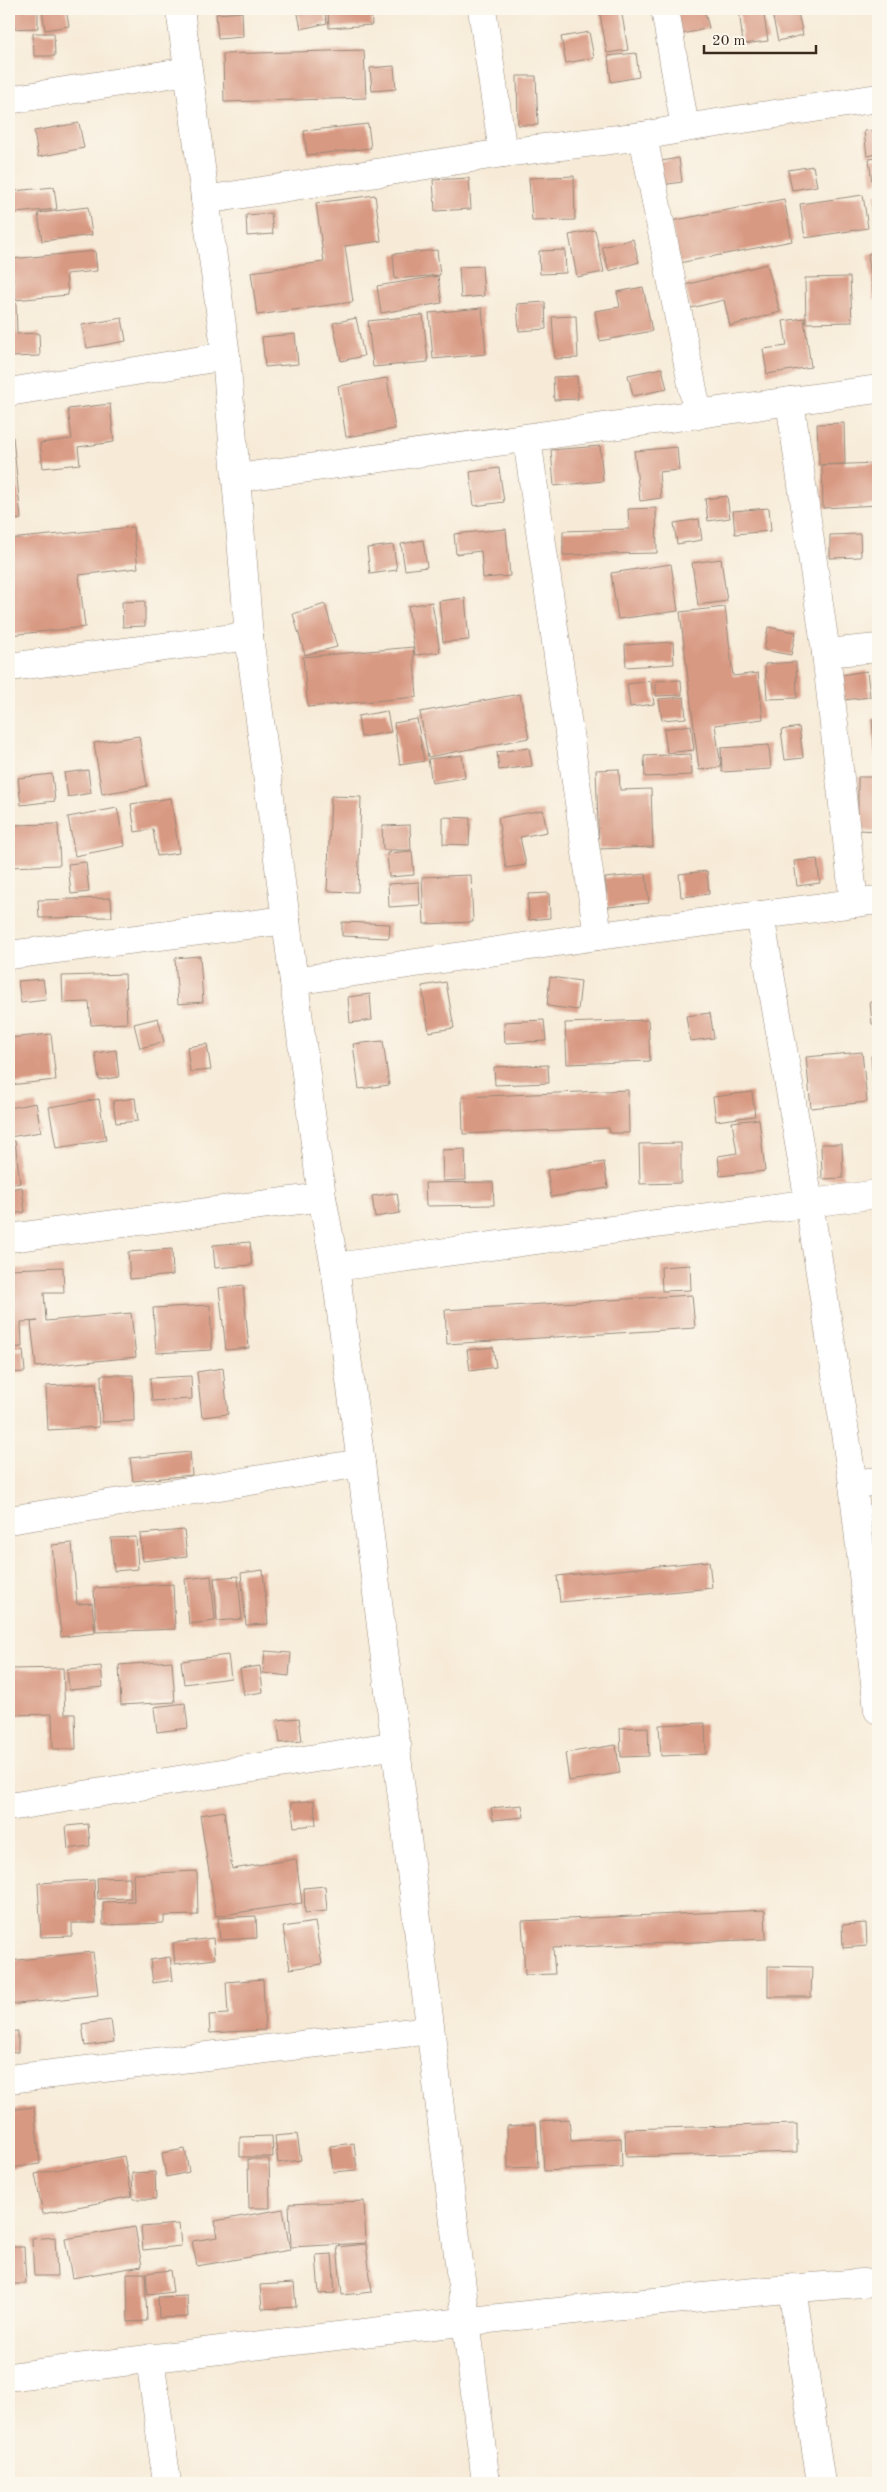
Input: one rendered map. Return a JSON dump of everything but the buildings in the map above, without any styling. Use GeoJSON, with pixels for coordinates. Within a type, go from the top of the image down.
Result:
{"type":"FeatureCollection","features":[{"type":"Feature","properties":{"kind":"street"},"geometry":{"type":"LineString","coordinates":[[180,9],[226,356],[249,636],[322,1197],[334,1267],[361,1463],[397,1744],[486,2483]]}},
{"type":"Feature","properties":{"kind":"street"},"geometry":{"type":"LineString","coordinates":[[482,9],[503,153]]}},
{"type":"Feature","properties":{"kind":"street"},"geometry":{"type":"LineString","coordinates":[[665,9],[685,128]]}},
{"type":"Feature","properties":{"kind":"street"},"geometry":{"type":"LineString","coordinates":[[9,100],[188,71]]}},
{"type":"Feature","properties":{"kind":"street"},"geometry":{"type":"LineString","coordinates":[[205,200],[503,153],[644,136],[878,98]]}},
{"type":"Feature","properties":{"kind":"street"},"geometry":{"type":"LineString","coordinates":[[644,136],[698,414]]}},
{"type":"Feature","properties":{"kind":"street"},"geometry":{"type":"LineString","coordinates":[[9,392],[226,356]]}},
{"type":"Feature","properties":{"kind":"street"},"geometry":{"type":"LineString","coordinates":[[237,478],[878,389]]}},
{"type":"Feature","properties":{"kind":"street"},"geometry":{"type":"LineString","coordinates":[[294,980],[598,936],[866,901],[826,654],[790,402]]}},
{"type":"Feature","properties":{"kind":"street"},"geometry":{"type":"LineString","coordinates":[[527,439],[598,936]]}},
{"type":"Feature","properties":{"kind":"street"},"geometry":{"type":"LineString","coordinates":[[9,667],[249,636]]}},
{"type":"Feature","properties":{"kind":"street"},"geometry":{"type":"LineString","coordinates":[[826,654],[878,648]]}},
{"type":"Feature","properties":{"kind":"street"},"geometry":{"type":"LineString","coordinates":[[760,915],[809,1202],[866,1483],[878,1710]]}},
{"type":"Feature","properties":{"kind":"street"},"geometry":{"type":"LineString","coordinates":[[9,955],[286,920]]}},
{"type":"Feature","properties":{"kind":"street"},"geometry":{"type":"LineString","coordinates":[[334,1267],[878,1194]]}},
{"type":"Feature","properties":{"kind":"street"},"geometry":{"type":"LineString","coordinates":[[9,1238],[322,1197]]}},
{"type":"Feature","properties":{"kind":"street"},"geometry":{"type":"LineString","coordinates":[[9,1520],[361,1463]]}},
{"type":"Feature","properties":{"kind":"street"},"geometry":{"type":"LineString","coordinates":[[9,1807],[397,1744]]}},
{"type":"Feature","properties":{"kind":"street"},"geometry":{"type":"LineString","coordinates":[[9,2079],[430,2030]]}},
{"type":"Feature","properties":{"kind":"street"},"geometry":{"type":"LineString","coordinates":[[9,2377],[150,2358],[466,2322],[792,2288],[878,2282]]}},
{"type":"Feature","properties":{"kind":"street"},"geometry":{"type":"LineString","coordinates":[[792,2288],[821,2483]]}},
{"type":"Feature","properties":{"kind":"street"},"geometry":{"type":"LineString","coordinates":[[150,2358],[167,2483]]}}]}
